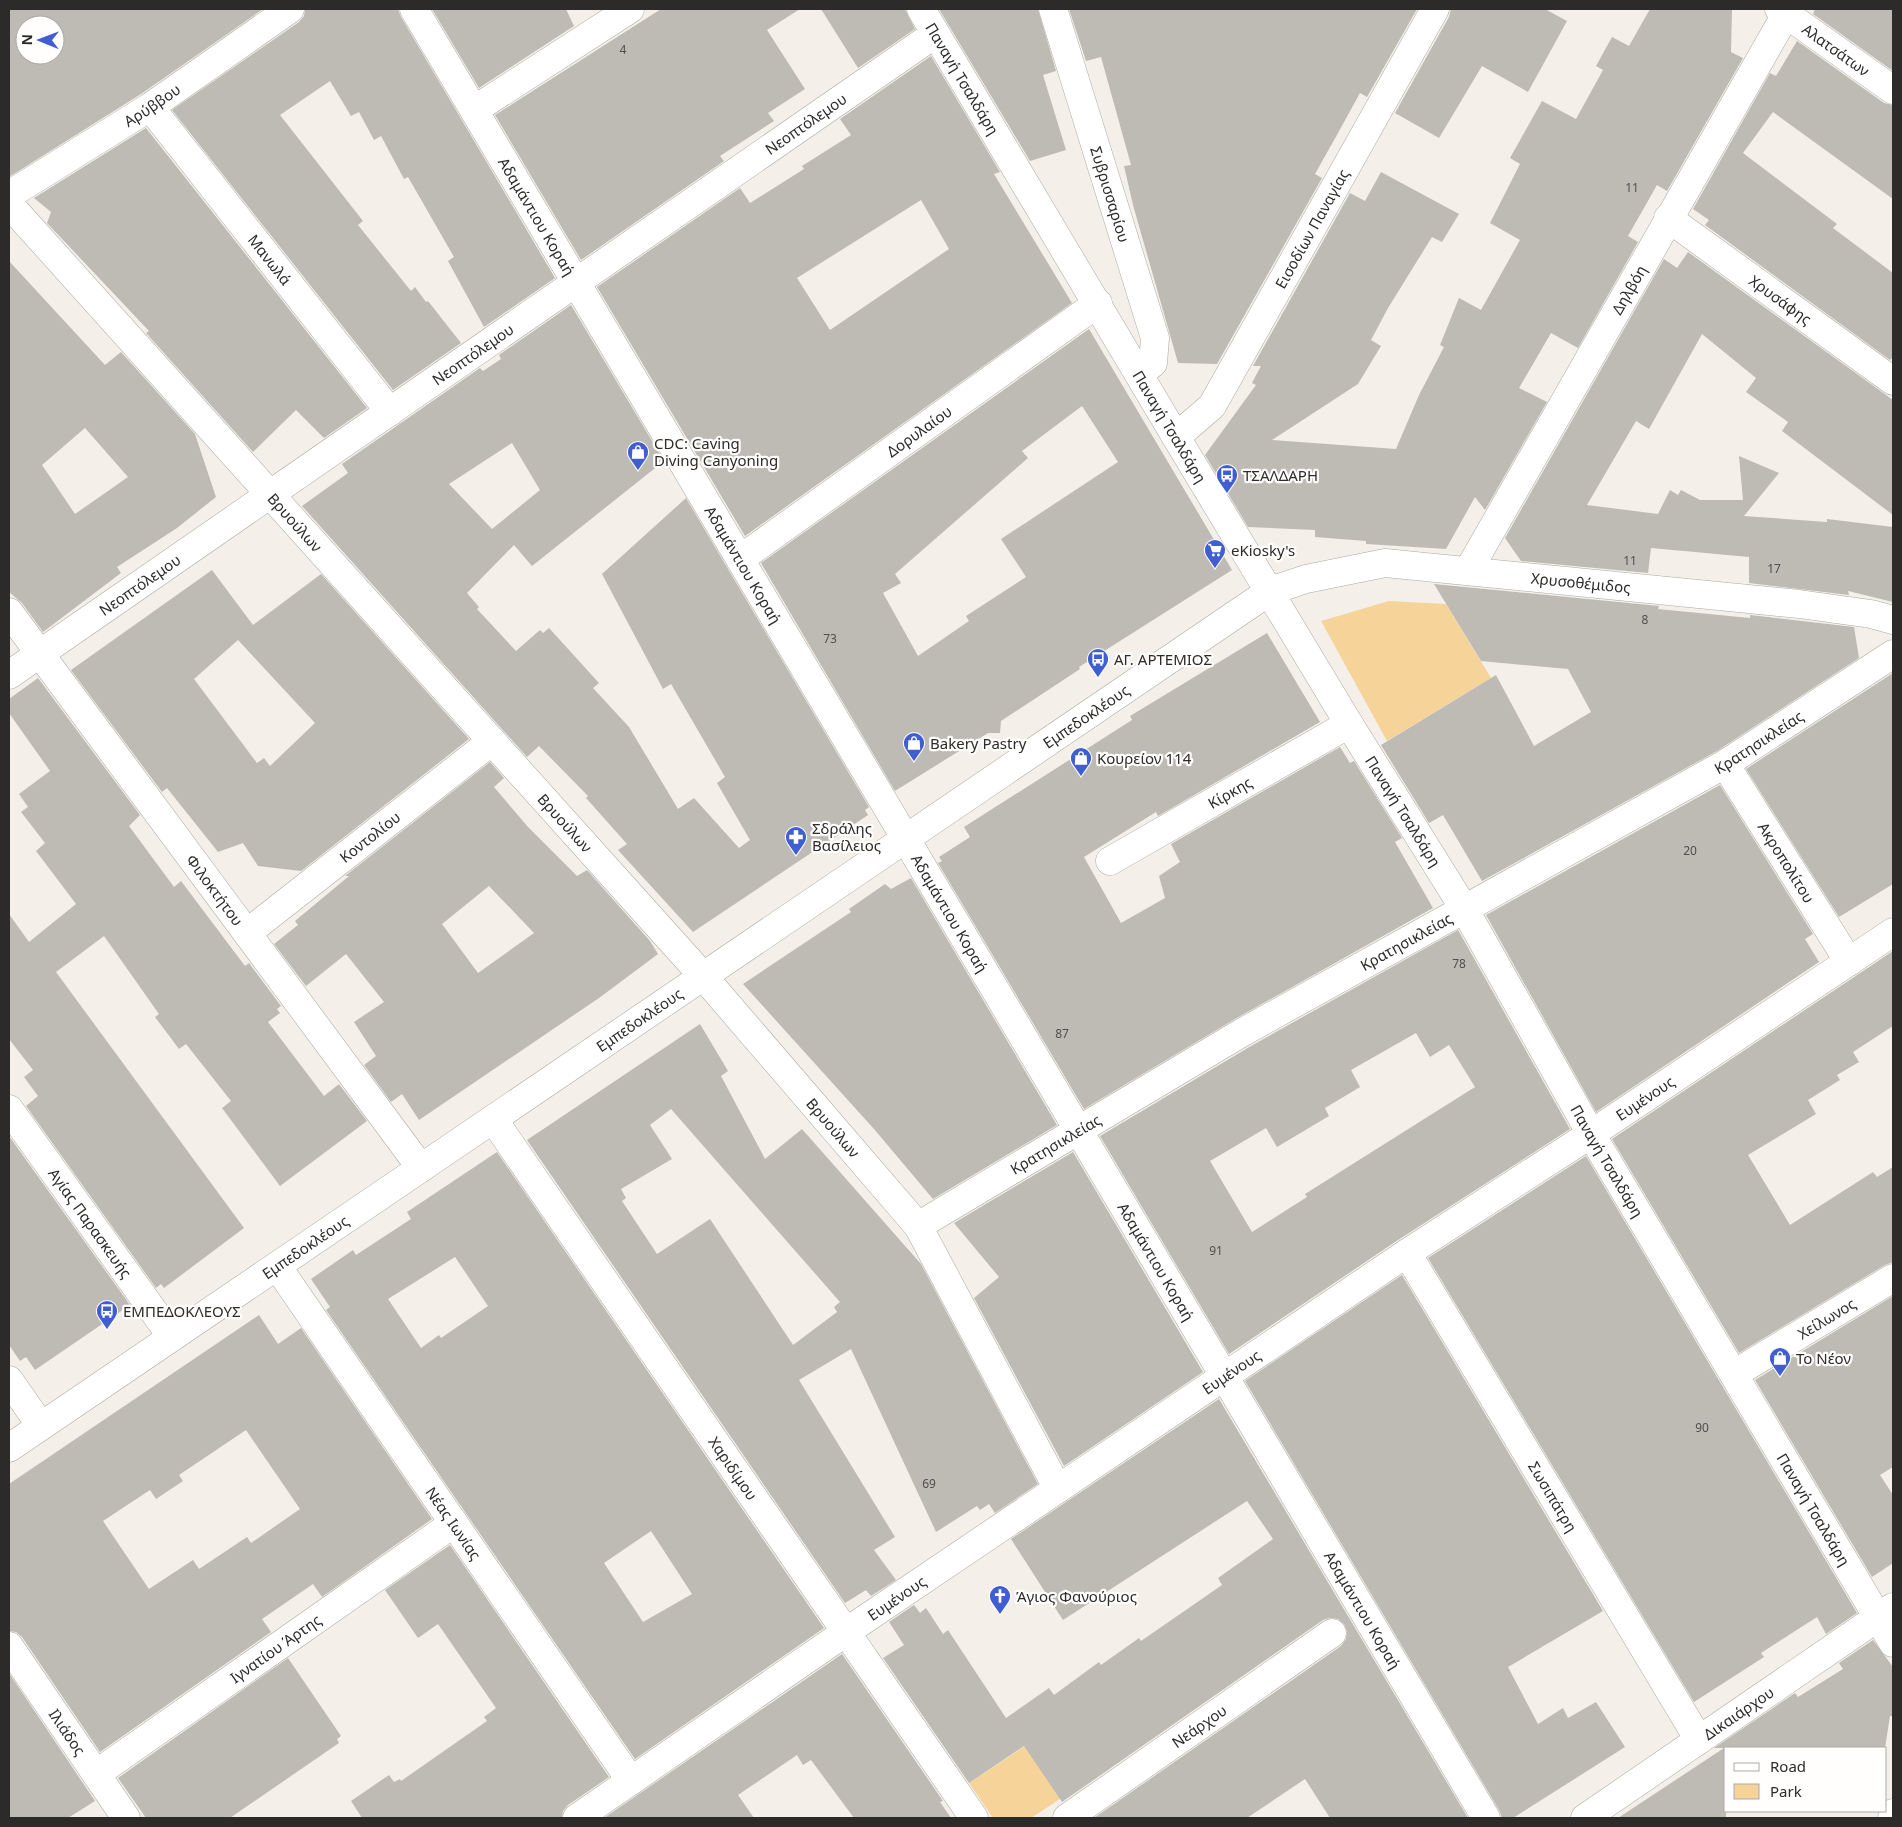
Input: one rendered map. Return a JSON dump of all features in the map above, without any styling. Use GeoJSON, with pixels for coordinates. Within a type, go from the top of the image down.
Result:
{"type":"FeatureCollection","features":[{"type":"Feature","properties":{"kind":"street","name":"Αρύββου"},"geometry":{"type":"LineString","coordinates":[[9,195],[150,107],[290,9]]}},
{"type":"Feature","properties":{"kind":"street","name":"Αδαμάντιου Κοραή"},"geometry":{"type":"LineString","coordinates":[[414,9],[1486,1818]]}},
{"type":"Feature","properties":{"kind":"street"},"geometry":{"type":"LineString","coordinates":[[474,110],[630,9]]}},
{"type":"Feature","properties":{"kind":"street","name":"Παναγή Τσαλδάρη"},"geometry":{"type":"LineString","coordinates":[[921,9],[1349,724],[1466,910],[1592,1134],[1734,1374],[1886,1612],[1893,1643]]}},
{"type":"Feature","properties":{"kind":"street","name":"Συβρισσαρίου"},"geometry":{"type":"LineString","coordinates":[[1053,9],[1155,338],[1153,362],[1139,374]]}},
{"type":"Feature","properties":{"kind":"street","name":"Εισοδίων Παναγίας"},"geometry":{"type":"LineString","coordinates":[[1176,437],[1212,406],[1435,9]]}},
{"type":"Feature","properties":{"kind":"street","name":"Αλατσάτων"},"geometry":{"type":"LineString","coordinates":[[1784,10],[1893,90]]}},
{"type":"Feature","properties":{"kind":"street","name":"Δηλβόη"},"geometry":{"type":"LineString","coordinates":[[1468,571],[1784,10]]}},
{"type":"Feature","properties":{"kind":"street","name":"Νεοπτόλεμου"},"geometry":{"type":"LineString","coordinates":[[9,674],[936,34]]}},
{"type":"Feature","properties":{"kind":"street","name":"Μανωλά"},"geometry":{"type":"LineString","coordinates":[[150,107],[390,412]]}},
{"type":"Feature","properties":{"kind":"street","name":"Βρυούλων"},"geometry":{"type":"LineString","coordinates":[[9,204],[704,976],[918,1226],[1058,1489]]}},
{"type":"Feature","properties":{"kind":"street","name":"Χρυσάφης"},"geometry":{"type":"LineString","coordinates":[[1668,218],[1893,381]]}},
{"type":"Feature","properties":{"kind":"street","name":"Δορυλαίου"},"geometry":{"type":"LineString","coordinates":[[740,559],[1098,303]]}},
{"type":"Feature","properties":{"kind":"street","name":"Χρυσοθέμιδος"},"geometry":{"type":"LineString","coordinates":[[1270,590],[1306,579],[1385,563],[1799,604],[1871,614],[1893,620]]}},
{"type":"Feature","properties":{"kind":"street","name":"Εμπεδοκλέους"},"geometry":{"type":"LineString","coordinates":[[9,1448],[1270,590]]}},
{"type":"Feature","properties":{"kind":"street","name":"Φιλοκτήτου"},"geometry":{"type":"LineString","coordinates":[[9,612],[421,1168]]}},
{"type":"Feature","properties":{"kind":"street","name":"Κρατησικλείας"},"geometry":{"type":"LineString","coordinates":[[918,1226],[1243,1032],[1466,910],[1725,764],[1893,654]]}},
{"type":"Feature","properties":{"kind":"street","name":"Κίρκης"},"geometry":{"type":"LineString","coordinates":[[1110,861],[1349,724]]}},
{"type":"Feature","properties":{"kind":"street","name":"Κοντολίου"},"geometry":{"type":"LineString","coordinates":[[247,933],[492,741]]}},
{"type":"Feature","properties":{"kind":"street","name":"Ακροπολίτου"},"geometry":{"type":"LineString","coordinates":[[1725,764],[1849,962]]}},
{"type":"Feature","properties":{"kind":"street","name":"Ευμένους"},"geometry":{"type":"LineString","coordinates":[[577,1818],[846,1632],[1224,1376],[1407,1253],[1592,1134],[1893,932]]}},
{"type":"Feature","properties":{"kind":"street","name":"Αγίας Παρασκευής"},"geometry":{"type":"LineString","coordinates":[[9,1109],[172,1337]]}},
{"type":"Feature","properties":{"kind":"street","name":"Χαριδίμου"},"geometry":{"type":"LineString","coordinates":[[493,1119],[974,1818]]}},
{"type":"Feature","properties":{"kind":"street","name":"Σωσιπάτρη"},"geometry":{"type":"LineString","coordinates":[[1407,1253],[1699,1740]]}},
{"type":"Feature","properties":{"kind":"street","name":"Νέας Ιωνίας"},"geometry":{"type":"LineString","coordinates":[[277,1266],[631,1781]]}},
{"type":"Feature","properties":{"kind":"street","name":"Χείλωνος"},"geometry":{"type":"LineString","coordinates":[[1734,1374],[1893,1278]]}},
{"type":"Feature","properties":{"kind":"street"},"geometry":{"type":"LineString","coordinates":[[9,1380],[41,1426]]}},
{"type":"Feature","properties":{"kind":"street","name":"Ιγνατίου Άρτης"},"geometry":{"type":"LineString","coordinates":[[96,1774],[454,1523]]}},
{"type":"Feature","properties":{"kind":"street","name":"Δικαιάρχου"},"geometry":{"type":"LineString","coordinates":[[1585,1818],[1886,1612]]}},
{"type":"Feature","properties":{"kind":"street","name":"Νεάρχου"},"geometry":{"type":"LineString","coordinates":[[1067,1818],[1332,1633]]}},
{"type":"Feature","properties":{"kind":"street","name":"Ιλιάδος"},"geometry":{"type":"LineString","coordinates":[[9,1646],[96,1774],[114,1814]]}},
{"type":"Feature","properties":{"kind":"street"},"geometry":{"type":"LineString","coordinates":[[1892,1818],[1893,1813]]}},
{"type":"Feature","properties":{"kind":"green space"},"geometry":{"type":"Polygon","coordinates":[[[1389,601],[1446,604],[1491,678],[1387,741],[1321,621],[1389,601]]]}},
{"type":"Feature","properties":{"kind":"green space"},"geometry":{"type":"Polygon","coordinates":[[[1025,1746],[1060,1799],[1031,1818],[993,1818],[969,1783],[1025,1746]]]}},
{"type":"Feature","properties":{"kind":"building"},"geometry":{"type":"Polygon","coordinates":[[[9,9],[263,9],[141,94],[9,177],[9,9]]]}},
{"type":"Feature","properties":{"kind":"building"},"geometry":{"type":"Polygon","coordinates":[[[305,9],[398,9],[555,278],[484,327],[448,261],[454,257],[408,177],[404,179],[381,136],[374,140],[359,112],[351,116],[330,81],[280,115],[363,221],[358,225],[411,291],[415,287],[461,343],[393,390],[172,110],[299,22],[304,16],[305,9]]]}},
{"type":"Feature","properties":{"kind":"building"},"geometry":{"type":"Polygon","coordinates":[[[432,9],[566,9],[574,26],[479,88],[432,9]]]}},
{"type":"Feature","properties":{"kind":"building"},"geometry":{"type":"Polygon","coordinates":[[[661,9],[800,9],[767,30],[805,89],[768,113],[774,121],[720,156],[724,161],[581,260],[495,115],[661,9]]]}},
{"type":"Feature","properties":{"kind":"building"},"geometry":{"type":"Polygon","coordinates":[[[821,9],[905,9],[915,29],[858,68],[821,9]]]}},
{"type":"Feature","properties":{"kind":"building"},"geometry":{"type":"Polygon","coordinates":[[[939,9],[1038,9],[1056,71],[1043,75],[1066,150],[1030,161],[939,9]]]}},
{"type":"Feature","properties":{"kind":"building"},"geometry":{"type":"Polygon","coordinates":[[[1069,9],[1417,9],[1367,97],[1360,93],[1315,174],[1322,178],[1217,364],[1178,363],[1133,205],[1124,166],[1131,165],[1101,57],[1086,61],[1069,9]]]}},
{"type":"Feature","properties":{"kind":"building"},"geometry":{"type":"Polygon","coordinates":[[[1451,9],[1545,9],[1567,21],[1528,92],[1482,66],[1439,138],[1395,113],[1449,17],[1451,9]]]}},
{"type":"Feature","properties":{"kind":"building"},"geometry":{"type":"Polygon","coordinates":[[[1650,9],[1732,9],[1731,52],[1743,58],[1667,191],[1657,185],[1628,236],[1638,242],[1578,348],[1551,333],[1519,388],[1547,402],[1485,510],[1475,497],[1446,549],[1366,544],[1366,541],[1315,537],[1315,530],[1248,527],[1205,455],[1256,385],[1252,383],[1261,366],[1253,366],[1350,193],[1365,201],[1381,172],[1459,214],[1442,242],[1432,237],[1388,308],[1371,340],[1381,346],[1358,384],[1272,440],[1396,449],[1419,395],[1444,347],[1440,345],[1459,298],[1481,310],[1520,240],[1490,223],[1520,164],[1510,158],[1542,101],[1576,119],[1603,70],[1596,66],[1612,37],[1629,46],[1650,9]]]}},
{"type":"Feature","properties":{"kind":"building"},"geometry":{"type":"Polygon","coordinates":[[[1815,9],[1893,9],[1893,71],[1813,14],[1815,9]]]}},
{"type":"Feature","properties":{"kind":"building"},"geometry":{"type":"Polygon","coordinates":[[[1797,41],[1884,103],[1893,105],[1893,199],[1773,112],[1743,153],[1837,224],[1833,228],[1893,273],[1893,357],[1890,360],[1705,225],[1709,220],[1693,209],[1770,73],[1776,76],[1797,41]]]}},
{"type":"Feature","properties":{"kind":"building"},"geometry":{"type":"Polygon","coordinates":[[[931,56],[1000,172],[994,174],[1072,303],[745,536],[597,287],[740,188],[750,203],[804,169],[802,166],[851,135],[840,119],[931,56]],[[921,200],[797,278],[830,330],[949,249],[921,200]]]}},
{"type":"Feature","properties":{"kind":"building"},"geometry":{"type":"Polygon","coordinates":[[[146,128],[367,408],[324,438],[296,410],[253,452],[146,333],[149,331],[47,223],[51,212],[34,198],[146,128]]]}},
{"type":"Feature","properties":{"kind":"building"},"geometry":{"type":"Polygon","coordinates":[[[1688,252],[1893,400],[1893,515],[1782,431],[1788,422],[1746,392],[1756,378],[1702,334],[1649,429],[1636,421],[1587,505],[1658,514],[1670,490],[1678,495],[1681,490],[1700,500],[1743,500],[1739,456],[1779,473],[1744,516],[1827,522],[1827,519],[1893,527],[1893,602],[1848,591],[1849,595],[1749,583],[1749,557],[1651,548],[1648,573],[1521,561],[1505,538],[1664,259],[1677,268],[1688,252]]]}},
{"type":"Feature","properties":{"kind":"building"},"geometry":{"type":"Polygon","coordinates":[[[9,261],[105,365],[121,352],[195,434],[216,497],[177,528],[117,567],[121,573],[43,632],[22,603],[9,592],[9,261]],[[85,428],[42,465],[75,514],[128,477],[85,428]]]}},
{"type":"Feature","properties":{"kind":"building"},"geometry":{"type":"Polygon","coordinates":[[[571,305],[664,461],[532,566],[514,545],[467,593],[479,607],[477,609],[516,651],[540,630],[543,633],[549,628],[599,683],[593,688],[629,727],[678,809],[694,798],[739,848],[750,840],[717,783],[725,777],[671,684],[663,689],[602,574],[686,498],[869,807],[865,810],[868,815],[693,932],[618,850],[627,844],[586,798],[588,796],[539,746],[527,757],[302,506],[348,473],[342,464],[480,368],[483,371],[501,359],[499,355],[571,305]],[[512,443],[449,484],[492,529],[540,490],[512,443]]]}},
{"type":"Feature","properties":{"kind":"building"},"geometry":{"type":"Polygon","coordinates":[[[1089,329],[1232,570],[1079,667],[1080,669],[1001,721],[1000,733],[988,733],[895,791],[761,563],[1089,329]],[[1082,406],[1022,451],[1028,458],[895,574],[901,583],[883,593],[918,656],[969,621],[966,616],[1026,577],[1001,539],[1118,462],[1082,406]]]}},
{"type":"Feature","properties":{"kind":"building"},"geometry":{"type":"Polygon","coordinates":[[[212,570],[253,625],[321,574],[469,739],[301,871],[258,866],[243,843],[218,852],[167,788],[162,792],[71,670],[212,570]],[[238,640],[194,679],[257,763],[264,758],[270,766],[315,723],[238,640]]]}},
{"type":"Feature","properties":{"kind":"building"},"geometry":{"type":"Polygon","coordinates":[[[1434,584],[1659,606],[1658,609],[1750,618],[1750,615],[1854,627],[1859,658],[1717,751],[1482,881],[1443,815],[1429,823],[1381,745],[1496,675],[1534,746],[1591,712],[1568,669],[1481,661],[1434,584]]]}},
{"type":"Feature","properties":{"kind":"building"},"geometry":{"type":"Polygon","coordinates":[[[1267,633],[1320,722],[1158,816],[1156,812],[1084,857],[1121,923],[1165,898],[1159,876],[1180,862],[1171,844],[1340,747],[1350,763],[1354,761],[1402,838],[1395,842],[1433,908],[1235,1019],[1084,1109],[938,863],[942,861],[939,857],[970,837],[964,827],[1132,720],[1130,716],[1267,633]]]}},
{"type":"Feature","properties":{"kind":"building"},"geometry":{"type":"Polygon","coordinates":[[[1893,673],[1893,884],[1839,917],[1746,769],[1893,673]]]}},
{"type":"Feature","properties":{"kind":"building"},"geometry":{"type":"Polygon","coordinates":[[[38,678],[140,815],[129,826],[174,887],[181,881],[245,966],[249,963],[281,1006],[277,1009],[280,1013],[268,1022],[324,1096],[339,1084],[367,1121],[280,1186],[222,1108],[231,1101],[186,1044],[179,1049],[155,1017],[159,1014],[104,936],[56,972],[244,1228],[164,1288],[161,1284],[156,1288],[26,1106],[38,1096],[24,1077],[33,1070],[9,1039],[9,914],[29,942],[76,904],[36,851],[45,843],[21,812],[28,807],[19,794],[50,771],[9,713],[9,699],[38,678]]]}},
{"type":"Feature","properties":{"kind":"building"},"geometry":{"type":"Polygon","coordinates":[[[490,762],[504,778],[494,787],[528,827],[577,876],[587,870],[650,941],[658,954],[599,998],[419,1120],[402,1094],[391,1102],[364,1065],[376,1056],[354,1022],[384,1002],[346,954],[306,986],[274,944],[298,925],[295,921],[349,876],[345,876],[490,762]],[[489,886],[442,924],[478,973],[534,933],[489,886]]]}},
{"type":"Feature","properties":{"kind":"building"},"geometry":{"type":"Polygon","coordinates":[[[1720,785],[1813,934],[1805,939],[1819,962],[1596,1112],[1486,915],[1720,785]]]}},
{"type":"Feature","properties":{"kind":"building"},"geometry":{"type":"Polygon","coordinates":[[[911,878],[1057,1125],[933,1199],[874,1129],[743,984],[851,912],[849,909],[885,884],[891,889],[911,878]]]}},
{"type":"Feature","properties":{"kind":"building"},"geometry":{"type":"Polygon","coordinates":[[[1458,930],[1570,1129],[1398,1240],[1229,1354],[1100,1136],[1251,1046],[1458,930]],[[1416,1033],[1351,1070],[1360,1087],[1325,1108],[1329,1116],[1277,1147],[1266,1128],[1210,1161],[1252,1232],[1307,1197],[1305,1194],[1475,1087],[1449,1045],[1430,1057],[1416,1033]]]}},
{"type":"Feature","properties":{"kind":"building"},"geometry":{"type":"Polygon","coordinates":[[[1893,951],[1893,1026],[1853,1052],[1859,1062],[1837,1075],[1840,1080],[1808,1100],[1816,1114],[1748,1155],[1790,1225],[1873,1172],[1877,1177],[1893,1167],[1893,1262],[1739,1353],[1612,1139],[1893,951]]]}},
{"type":"Feature","properties":{"kind":"building"},"geometry":{"type":"Polygon","coordinates":[[[700,1024],[728,1071],[721,1076],[765,1159],[802,1129],[921,1264],[1038,1484],[995,1513],[989,1504],[980,1510],[977,1506],[936,1532],[851,1349],[799,1380],[895,1537],[874,1550],[896,1580],[871,1596],[866,1590],[845,1603],[527,1140],[700,1024]],[[671,1109],[650,1125],[672,1159],[621,1189],[626,1198],[622,1201],[657,1254],[710,1219],[793,1345],[837,1312],[834,1307],[840,1302],[671,1109]]]}},
{"type":"Feature","properties":{"kind":"building"},"geometry":{"type":"Polygon","coordinates":[[[9,1136],[130,1305],[35,1370],[26,1357],[20,1361],[9,1345],[9,1136]]]}},
{"type":"Feature","properties":{"kind":"building"},"geometry":{"type":"Polygon","coordinates":[[[497,1152],[824,1628],[635,1759],[326,1310],[330,1307],[311,1279],[353,1250],[356,1255],[411,1219],[407,1212],[497,1152]],[[455,1257],[388,1299],[421,1348],[439,1335],[441,1338],[488,1306],[455,1257]],[[651,1531],[604,1563],[643,1622],[692,1594],[651,1531]]]}},
{"type":"Feature","properties":{"kind":"building"},"geometry":{"type":"Polygon","coordinates":[[[1073,1152],[1203,1372],[1064,1466],[974,1298],[999,1277],[954,1223],[1073,1152]]]}},
{"type":"Feature","properties":{"kind":"building"},"geometry":{"type":"Polygon","coordinates":[[[1586,1156],[1857,1613],[1826,1634],[1817,1617],[1761,1653],[1764,1657],[1694,1702],[1428,1258],[1586,1156]]]}},
{"type":"Feature","properties":{"kind":"building"},"geometry":{"type":"Polygon","coordinates":[[[1402,1275],[1603,1611],[1508,1667],[1538,1724],[1563,1708],[1568,1718],[1596,1702],[1625,1747],[1513,1818],[1502,1818],[1245,1381],[1402,1275]]]}},
{"type":"Feature","properties":{"kind":"building"},"geometry":{"type":"Polygon","coordinates":[[[1893,1296],[1893,1467],[1880,1475],[1893,1495],[1893,1563],[1872,1577],[1755,1380],[1893,1296]]]}},
{"type":"Feature","properties":{"kind":"building"},"geometry":{"type":"Polygon","coordinates":[[[259,1315],[278,1344],[301,1328],[432,1519],[322,1597],[313,1584],[262,1619],[271,1632],[100,1752],[22,1637],[16,1632],[9,1631],[9,1484],[259,1315]],[[246,1430],[179,1475],[183,1481],[156,1499],[150,1490],[103,1521],[149,1589],[193,1560],[199,1569],[247,1537],[251,1543],[300,1509],[246,1430]]]}},
{"type":"Feature","properties":{"kind":"building"},"geometry":{"type":"Polygon","coordinates":[[[1219,1399],[1468,1818],[1330,1818],[1305,1779],[1247,1818],[1094,1818],[1341,1646],[1346,1639],[1347,1631],[1344,1624],[1338,1619],[1330,1618],[1323,1620],[1062,1802],[1024,1746],[969,1783],[883,1658],[904,1645],[889,1622],[914,1605],[920,1613],[926,1608],[943,1634],[948,1630],[1006,1718],[1049,1688],[1054,1695],[1099,1662],[1101,1665],[1139,1638],[1141,1641],[1222,1585],[1218,1578],[1273,1539],[1247,1501],[1063,1620],[1011,1539],[1219,1399]]]}},
{"type":"Feature","properties":{"kind":"building"},"geometry":{"type":"Polygon","coordinates":[[[450,1545],[609,1777],[568,1805],[563,1811],[562,1818],[362,1818],[351,1801],[389,1775],[394,1782],[400,1779],[401,1781],[487,1721],[484,1717],[496,1708],[438,1624],[418,1638],[385,1590],[450,1545]]]}},
{"type":"Feature","properties":{"kind":"building"},"geometry":{"type":"Polygon","coordinates":[[[1873,1640],[1893,1667],[1893,1716],[1890,1716],[1885,1747],[1714,1748],[1795,1693],[1798,1697],[1843,1669],[1839,1663],[1873,1640]]]}},
{"type":"Feature","properties":{"kind":"building"},"geometry":{"type":"Polygon","coordinates":[[[842,1654],[943,1801],[940,1802],[951,1818],[854,1818],[811,1760],[803,1765],[797,1755],[738,1795],[754,1818],[604,1818],[842,1654]]]}},
{"type":"Feature","properties":{"kind":"building"},"geometry":{"type":"Polygon","coordinates":[[[288,1658],[341,1736],[337,1739],[339,1743],[230,1818],[146,1818],[118,1778],[288,1658]]]}},
{"type":"Feature","properties":{"kind":"building"},"geometry":{"type":"Polygon","coordinates":[[[9,1673],[95,1801],[68,1818],[9,1818],[9,1673]]]}},
{"type":"Feature","properties":{"kind":"building"},"geometry":{"type":"Polygon","coordinates":[[[1724,1748],[1724,1812],[1726,1812],[1726,1818],[1618,1818],[1724,1748]]]}},
{"type":"Feature","properties":{"kind":"place","name":"CDC: Caving Diving Canyoning"},"geometry":{"type":"Point","coordinates":[638,471]}},
{"type":"Feature","properties":{"kind":"place","name":"ΤΣΑΛΔΑΡΗ"},"geometry":{"type":"Point","coordinates":[1227,494]}},
{"type":"Feature","properties":{"kind":"place","name":"eKiosky's"},"geometry":{"type":"Point","coordinates":[1215,569]}},
{"type":"Feature","properties":{"kind":"place","name":"ΑΓ. ΑΡΤΕΜΙΟΣ"},"geometry":{"type":"Point","coordinates":[1098,678]}},
{"type":"Feature","properties":{"kind":"place","name":"Bakery Pastry"},"geometry":{"type":"Point","coordinates":[914,762]}},
{"type":"Feature","properties":{"kind":"place","name":"Κουρείον 114"},"geometry":{"type":"Point","coordinates":[1081,777]}},
{"type":"Feature","properties":{"kind":"place","name":"Σδράλης Βασίλειος"},"geometry":{"type":"Point","coordinates":[796,856]}},
{"type":"Feature","properties":{"kind":"place","name":"ΕΜΠΕΔΟΚΛΕΟΥΣ"},"geometry":{"type":"Point","coordinates":[107,1330]}},
{"type":"Feature","properties":{"kind":"place","name":"Το Νέον"},"geometry":{"type":"Point","coordinates":[1780,1377]}},
{"type":"Feature","properties":{"kind":"place","name":"Άγιος Φανούριος"},"geometry":{"type":"Point","coordinates":[1000,1615]}}]}
